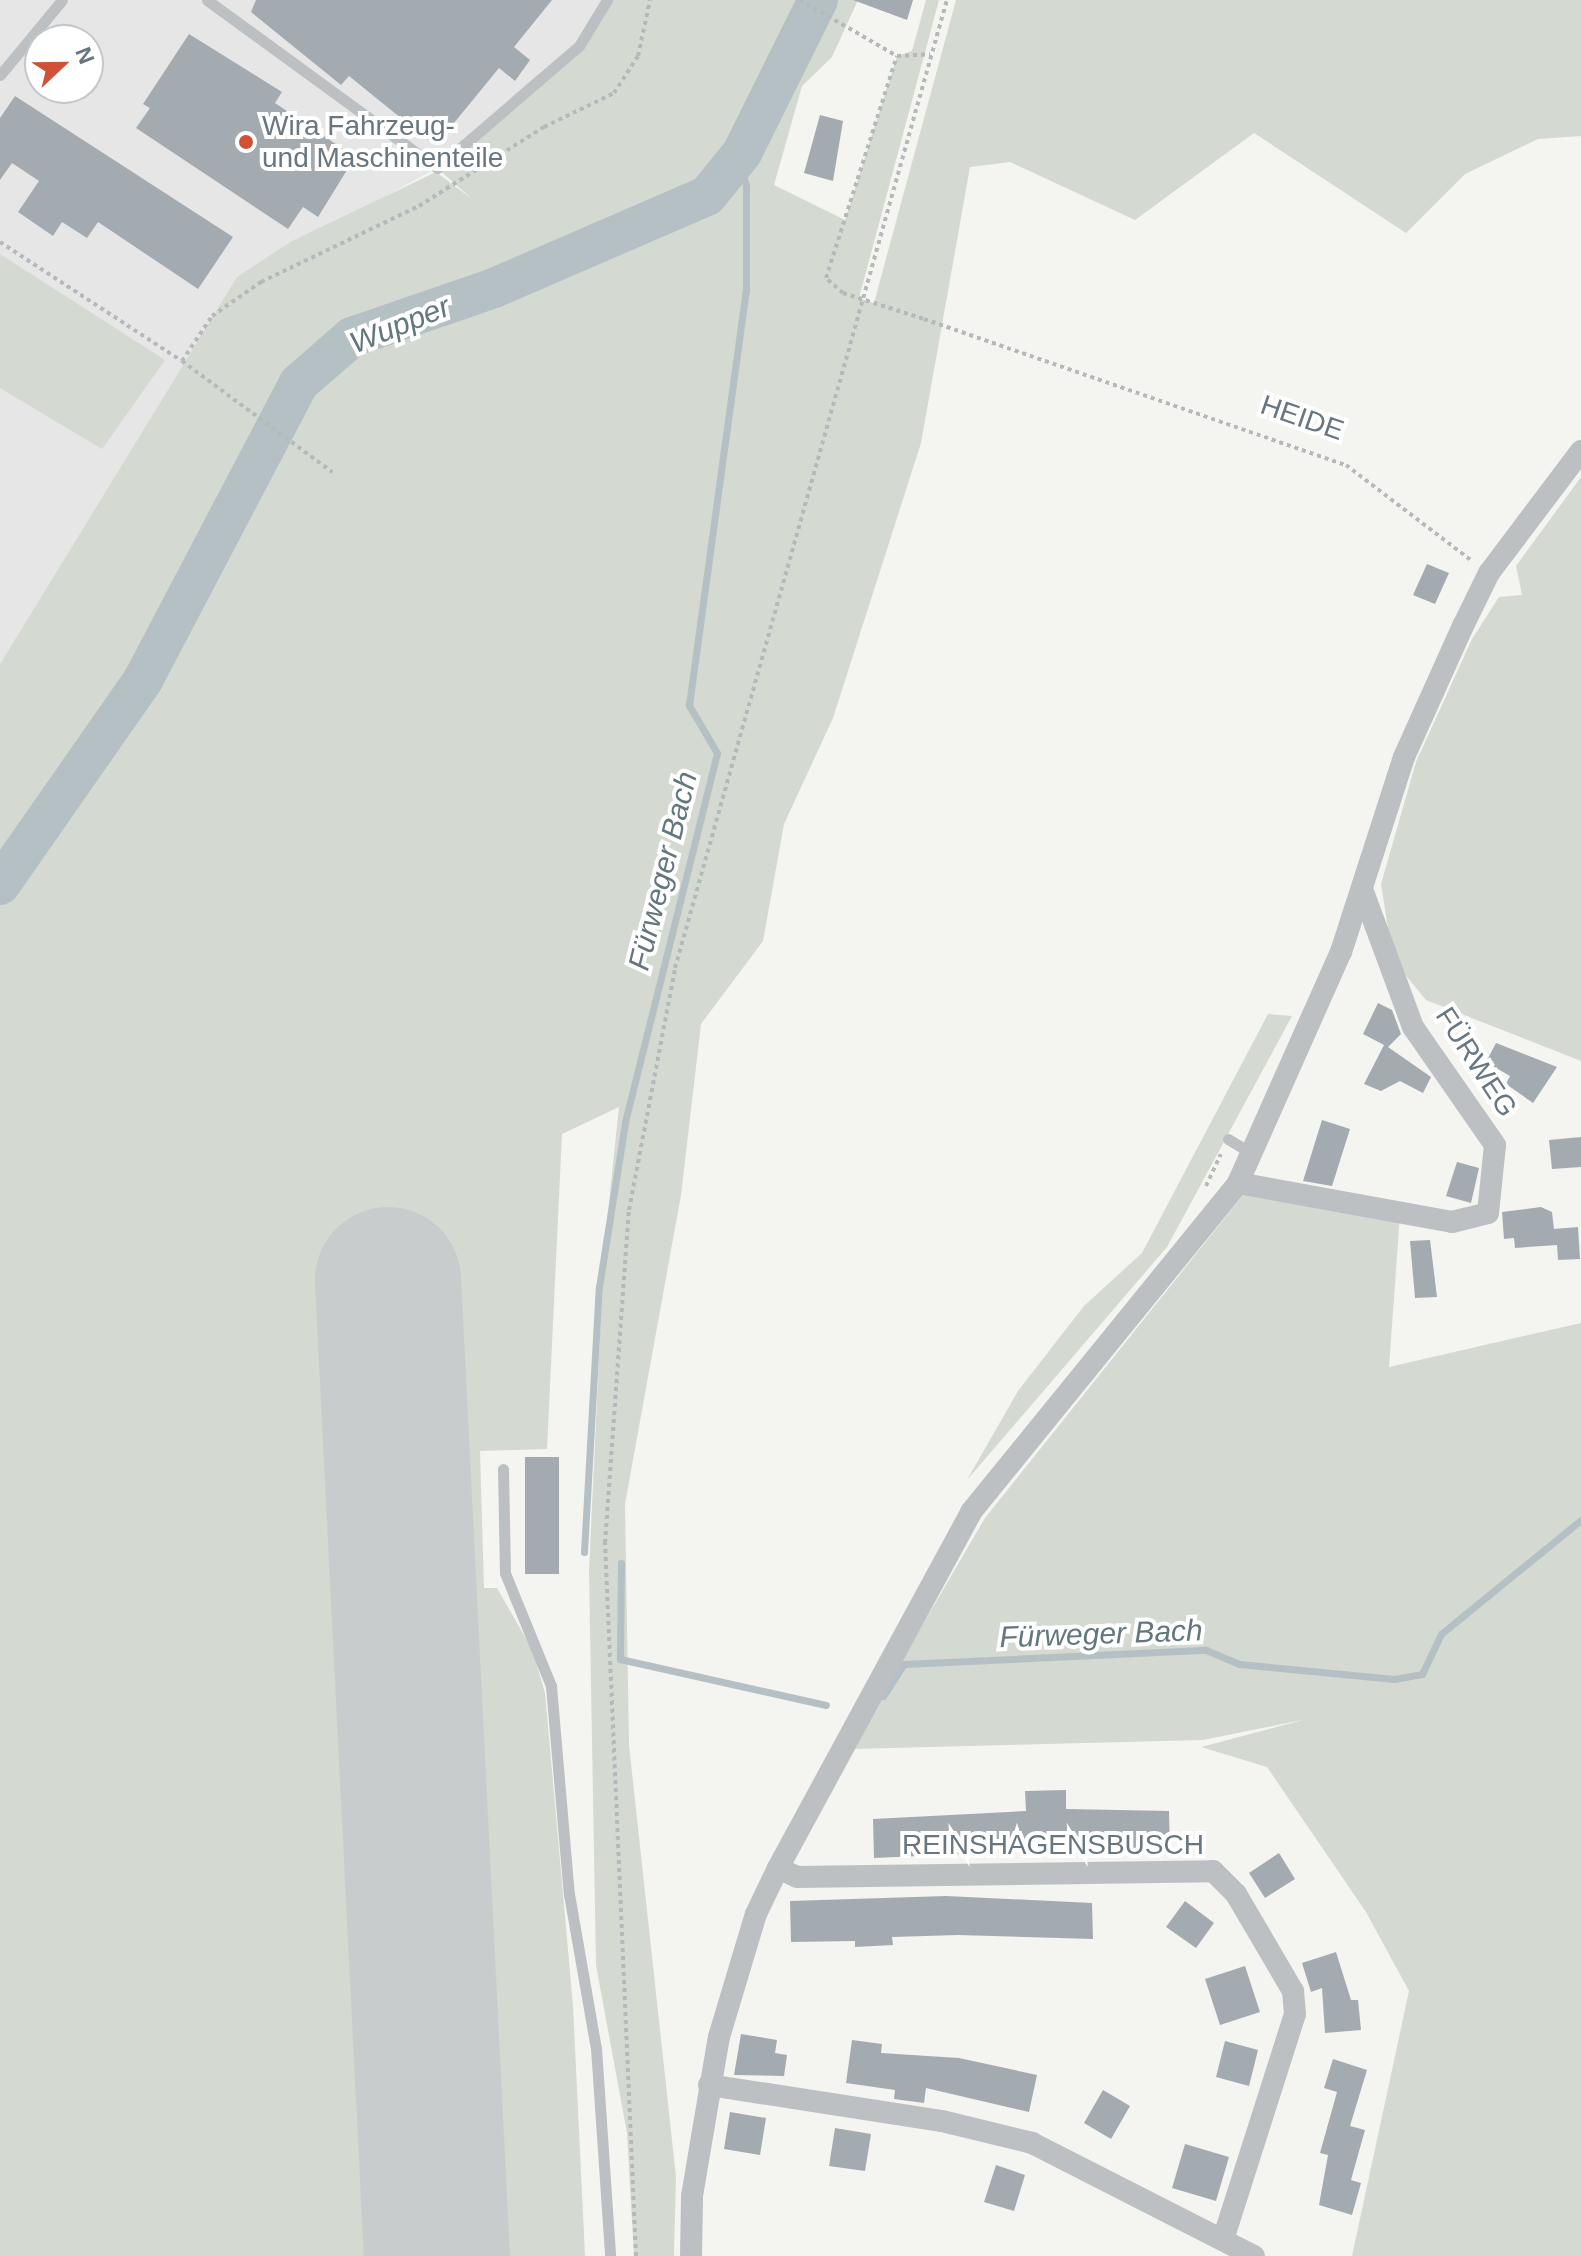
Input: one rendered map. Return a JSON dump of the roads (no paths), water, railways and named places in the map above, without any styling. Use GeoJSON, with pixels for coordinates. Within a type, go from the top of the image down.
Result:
{"type":"FeatureCollection","features":[{"type":"Feature","properties":{"kind":"street"},"geometry":{"type":"LineString","coordinates":[[691,2256],[692,2196],[709,2085],[756,1914],[778,1868],[971,1512],[1238,1183],[1253,1155],[1362,889],[1404,757],[1489,573],[1581,451]]}},
{"type":"Feature","properties":{"kind":"street","name":"FÜRWEG"},"geometry":{"type":"LineString","coordinates":[[1238,1183],[1452,1222],[1488,1213],[1495,1145],[1413,1027],[1362,889]]}},
{"type":"Feature","properties":{"kind":"street","name":"REINSHAGENSBUSCH"},"geometry":{"type":"LineString","coordinates":[[778,1868],[797,1877],[1213,1871],[1236,1894],[1293,1991],[1295,2014],[1223,2240]]}},
{"type":"Feature","properties":{"kind":"street"},"geometry":{"type":"LineString","coordinates":[[709,2085],[942,2121],[1032,2143],[1254,2256]]}},
{"type":"Feature","properties":{"kind":"lane"},"geometry":{"type":"LineString","coordinates":[[0,75],[62,0]]}},
{"type":"Feature","properties":{"kind":"lane"},"geometry":{"type":"LineString","coordinates":[[207,0],[437,168],[579,46],[607,0]]}},
{"type":"Feature","properties":{"kind":"lane"},"geometry":{"type":"LineString","coordinates":[[1228,1139],[1253,1155]]}},
{"type":"Feature","properties":{"kind":"lane"},"geometry":{"type":"LineString","coordinates":[[503,1469],[505,1573],[551,1686],[569,1894],[596,2048],[610,2256]]}},
{"type":"Feature","properties":{"kind":"waterway","name":"Wupper"},"geometry":{"type":"LineString","coordinates":[[0,885],[143,680],[299,383],[352,337],[494,288],[707,196],[742,153],[818,0]]}},
{"type":"Feature","properties":{"kind":"waterway","name":"Fürweger Bach"},"geometry":{"type":"LineString","coordinates":[[584,1552],[599,1287],[625,1122],[717,753],[689,705],[746,291],[746,185],[737,159]]}},
{"type":"Feature","properties":{"kind":"waterway","name":"Fürweger Bach"},"geometry":{"type":"LineString","coordinates":[[883,1696],[904,1664],[1206,1650],[1239,1664],[1394,1679],[1422,1674],[1441,1634],[1581,1520]]}},
{"type":"Feature","properties":{"kind":"waterway","name":"Fürweger Bach"},"geometry":{"type":"LineString","coordinates":[[621,1563],[620,1659],[826,1705]]}},
{"type":"Feature","properties":{"kind":"place","name":"Wira Fahrzeug- und Maschinenteile"},"geometry":{"type":"Point","coordinates":[246,142]}}]}
